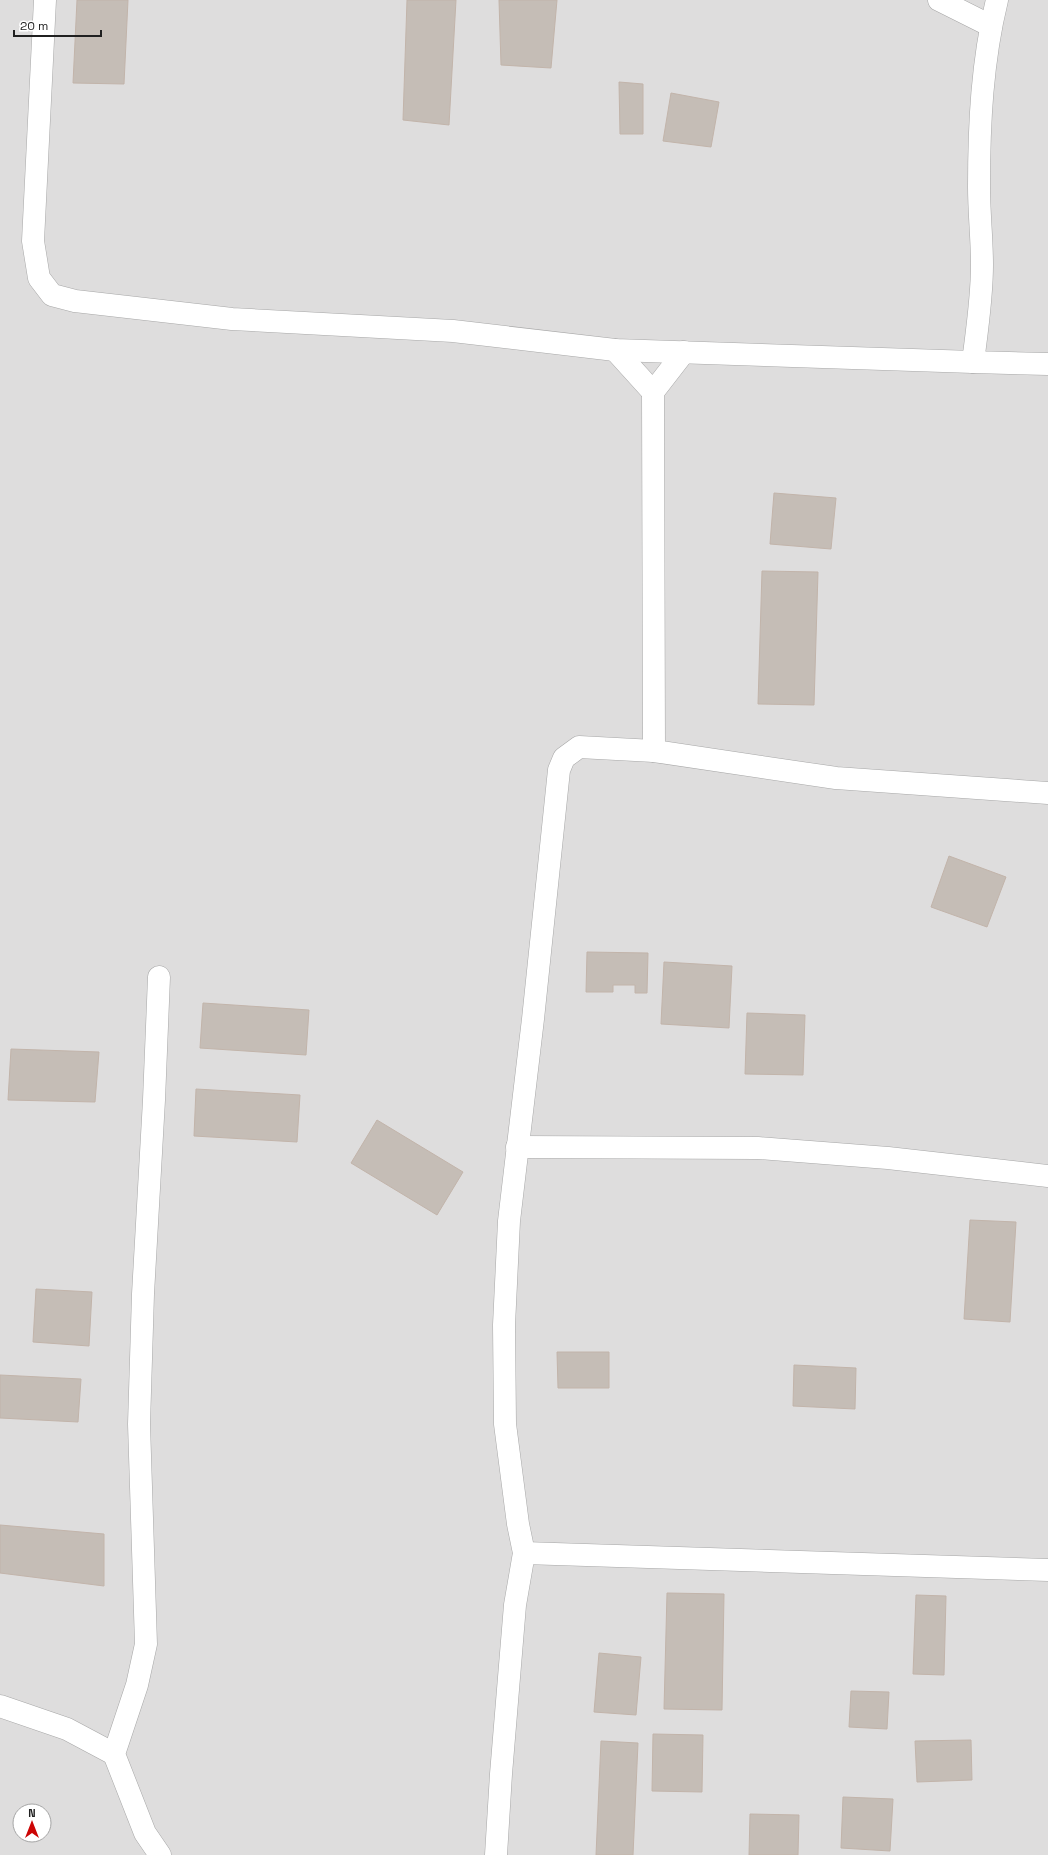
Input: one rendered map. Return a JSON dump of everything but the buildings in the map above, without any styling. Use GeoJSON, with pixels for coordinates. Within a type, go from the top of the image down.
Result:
{"type":"FeatureCollection","features":[{"type":"Feature","properties":{"kind":"street"},"geometry":{"type":"LineString","coordinates":[[45,0],[33,241],[40,278],[52,295],[74,301],[232,319],[453,331],[615,350],[1048,364]]}},
{"type":"Feature","properties":{"kind":"street"},"geometry":{"type":"LineString","coordinates":[[939,0],[991,26]]}},
{"type":"Feature","properties":{"kind":"street"},"geometry":{"type":"LineString","coordinates":[[973,362],[981,308],[982,265],[979,187],[982,89],[991,26],[997,0]]}},
{"type":"Feature","properties":{"kind":"street"},"geometry":{"type":"LineString","coordinates":[[615,350],[653,392]]}},
{"type":"Feature","properties":{"kind":"street"},"geometry":{"type":"LineString","coordinates":[[654,751],[653,392],[684,352]]}},
{"type":"Feature","properties":{"kind":"street"},"geometry":{"type":"LineString","coordinates":[[496,1855],[515,1605],[524,1554],[518,1524],[505,1424],[504,1325],[508,1229],[533,1019],[559,770],[564,758],[579,747],[654,751],[836,778],[1048,793]]}},
{"type":"Feature","properties":{"kind":"street"},"geometry":{"type":"LineString","coordinates":[[159,977],[154,1100],[143,1294],[139,1424],[146,1644],[137,1685],[114,1754],[145,1833],[160,1855]]}},
{"type":"Feature","properties":{"kind":"street"},"geometry":{"type":"LineString","coordinates":[[517,1147],[758,1148],[888,1158],[1048,1176]]}},
{"type":"Feature","properties":{"kind":"street"},"geometry":{"type":"LineString","coordinates":[[524,1554],[1048,1570]]}},
{"type":"Feature","properties":{"kind":"street"},"geometry":{"type":"LineString","coordinates":[[0,1706],[67,1729],[114,1754]]}},
{"type":"Feature","properties":{"kind":"shaded area"},"geometry":{"type":"Polygon","coordinates":[[[0,0],[1048,0],[1048,1855],[0,1855],[0,0]]]}}]}
